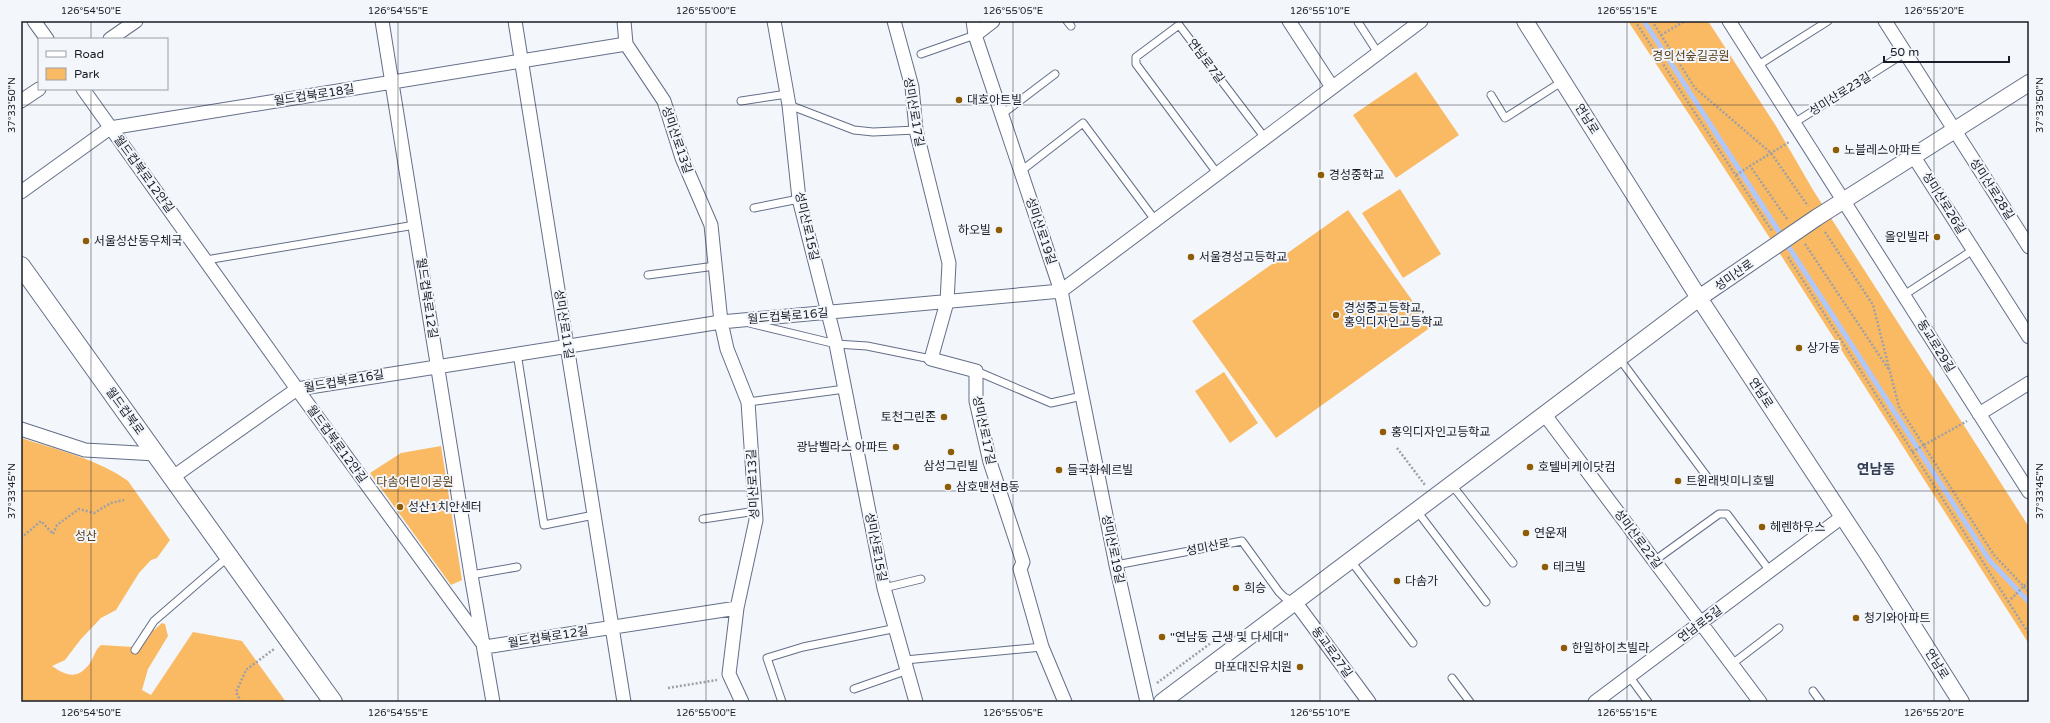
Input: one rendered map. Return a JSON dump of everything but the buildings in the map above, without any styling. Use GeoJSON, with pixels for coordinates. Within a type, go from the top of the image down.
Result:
{"type":"FeatureCollection","features":[{"type":"Feature","properties":{"kind":"main road","name":"월드컵북로"},"geometry":{"type":"LineString","coordinates":[[21,266],[230,556],[333,702]]}},
{"type":"Feature","properties":{"kind":"street"},"geometry":{"type":"LineString","coordinates":[[34,21],[46,38]]}},
{"type":"Feature","properties":{"kind":"street"},"geometry":{"type":"LineString","coordinates":[[111,38],[136,21]]}},
{"type":"Feature","properties":{"kind":"street","name":"월드컵북로12길"},"geometry":{"type":"LineString","coordinates":[[382,21],[471,575],[485,647],[493,702]]}},
{"type":"Feature","properties":{"kind":"street","name":"성미산로11길"},"geometry":{"type":"LineString","coordinates":[[515,21],[624,702]]}},
{"type":"Feature","properties":{"kind":"street","name":"성미산로13길"},"geometry":{"type":"LineString","coordinates":[[624,21],[626,44],[664,101],[682,158],[710,225],[721,322],[727,349],[748,402],[756,520],[737,608],[730,678]]}},
{"type":"Feature","properties":{"kind":"street","name":"성미산로15길"},"geometry":{"type":"LineString","coordinates":[[774,21],[788,100],[799,199],[836,344],[884,588],[897,628],[916,702]]}},
{"type":"Feature","properties":{"kind":"street","name":"성미산로17길"},"geometry":{"type":"LineString","coordinates":[[894,21],[912,87],[916,130],[949,263],[947,302],[930,359]]}},
{"type":"Feature","properties":{"kind":"street","name":"성미산로19길"},"geometry":{"type":"LineString","coordinates":[[973,21],[975,35],[1061,291],[1116,565],[1146,702]]}},
{"type":"Feature","properties":{"kind":"street"},"geometry":{"type":"LineString","coordinates":[[975,35],[993,21]]}},
{"type":"Feature","properties":{"kind":"street"},"geometry":{"type":"LineString","coordinates":[[1289,21],[1332,87]]}},
{"type":"Feature","properties":{"kind":"street"},"geometry":{"type":"LineString","coordinates":[[1061,291],[1421,21]]}},
{"type":"Feature","properties":{"kind":"street","name":"연남로"},"geometry":{"type":"LineString","coordinates":[[1525,21],[1699,298],[1961,702]]}},
{"type":"Feature","properties":{"kind":"street"},"geometry":{"type":"LineString","coordinates":[[1729,21],[1843,200]]}},
{"type":"Feature","properties":{"kind":"street","name":"성미산로28길"},"geometry":{"type":"LineString","coordinates":[[1885,21],[1955,131],[2027,239]]}},
{"type":"Feature","properties":{"kind":"street","name":"월드컵북로18길"},"geometry":{"type":"LineString","coordinates":[[21,192],[110,128],[626,44]]}},
{"type":"Feature","properties":{"kind":"street","name":"성미산로"},"geometry":{"type":"LineString","coordinates":[[1162,702],[1417,512],[1699,298],[1843,200],[1914,157],[2029,83]]}},
{"type":"Feature","properties":{"kind":"street"},"geometry":{"type":"LineString","coordinates":[[21,101],[38,90]]}},
{"type":"Feature","properties":{"kind":"street","name":"월드컵북로12안길"},"geometry":{"type":"LineString","coordinates":[[84,90],[297,389],[485,647]]}},
{"type":"Feature","properties":{"kind":"street","name":"성미산로26길"},"geometry":{"type":"LineString","coordinates":[[1914,157],[2029,337]]}},
{"type":"Feature","properties":{"kind":"street","name":"동교로29길"},"geometry":{"type":"LineString","coordinates":[[1843,200],[2029,492]]}},
{"type":"Feature","properties":{"kind":"street","name":"월드컵북로16길"},"geometry":{"type":"LineString","coordinates":[[173,477],[297,389],[438,365],[721,322],[1061,291]]}},
{"type":"Feature","properties":{"kind":"street"},"geometry":{"type":"LineString","coordinates":[[930,359],[976,371]]}},
{"type":"Feature","properties":{"kind":"street","name":"성미산로17길"},"geometry":{"type":"LineString","coordinates":[[976,371],[976,401],[990,462],[1023,562],[1020,569],[1042,647],[1065,702]]}},
{"type":"Feature","properties":{"kind":"street"},"geometry":{"type":"LineString","coordinates":[[1979,414],[2029,382]]}},
{"type":"Feature","properties":{"kind":"street","name":"성미산로22길"},"geometry":{"type":"LineString","coordinates":[[1545,414],[1760,702]]}},
{"type":"Feature","properties":{"kind":"street"},"geometry":{"type":"LineString","coordinates":[[21,429],[85,450],[156,454]]}},
{"type":"Feature","properties":{"kind":"street","name":"연남로5길"},"geometry":{"type":"LineString","coordinates":[[1595,702],[1842,517]]}},
{"type":"Feature","properties":{"kind":"street","name":"동교로27길"},"geometry":{"type":"LineString","coordinates":[[1296,603],[1369,702]]}},
{"type":"Feature","properties":{"kind":"street"},"geometry":{"type":"LineString","coordinates":[[612,627],[737,608]]}},
{"type":"Feature","properties":{"kind":"street","name":"월드컵북로12길"},"geometry":{"type":"LineString","coordinates":[[485,647],[612,627]]}},
{"type":"Feature","properties":{"kind":"street"},"geometry":{"type":"LineString","coordinates":[[730,678],[742,702]]}},
{"type":"Feature","properties":{"kind":"lane"},"geometry":{"type":"LineString","coordinates":[[1757,66],[1828,21]]}},
{"type":"Feature","properties":{"kind":"lane"},"geometry":{"type":"LineString","coordinates":[[1358,22],[1378,53]]}},
{"type":"Feature","properties":{"kind":"lane","name":"연남로7길"},"geometry":{"type":"LineString","coordinates":[[1217,173],[1136,64],[1136,57],[1179,25],[1265,138]]}},
{"type":"Feature","properties":{"kind":"lane"},"geometry":{"type":"LineString","coordinates":[[921,54],[975,35]]}},
{"type":"Feature","properties":{"kind":"lane","name":"성미산로23길"},"geometry":{"type":"LineString","coordinates":[[1794,123],[1905,53]]}},
{"type":"Feature","properties":{"kind":"lane"},"geometry":{"type":"LineString","coordinates":[[1001,114],[1055,74]]}},
{"type":"Feature","properties":{"kind":"lane"},"geometry":{"type":"LineString","coordinates":[[1491,94],[1505,118],[1563,82]]}},
{"type":"Feature","properties":{"kind":"lane"},"geometry":{"type":"LineString","coordinates":[[741,101],[788,100],[854,130],[873,132],[916,130]]}},
{"type":"Feature","properties":{"kind":"lane"},"geometry":{"type":"LineString","coordinates":[[1021,171],[1083,123],[1155,220]]}},
{"type":"Feature","properties":{"kind":"lane"},"geometry":{"type":"LineString","coordinates":[[754,208],[799,199]]}},
{"type":"Feature","properties":{"kind":"lane"},"geometry":{"type":"LineString","coordinates":[[206,260],[415,224]]}},
{"type":"Feature","properties":{"kind":"lane"},"geometry":{"type":"LineString","coordinates":[[1904,295],[1973,250]]}},
{"type":"Feature","properties":{"kind":"lane"},"geometry":{"type":"LineString","coordinates":[[648,274],[715,266]]}},
{"type":"Feature","properties":{"kind":"lane"},"geometry":{"type":"LineString","coordinates":[[738,321],[836,344],[867,346],[930,359]]}},
{"type":"Feature","properties":{"kind":"lane"},"geometry":{"type":"LineString","coordinates":[[517,353],[544,524],[594,515]]}},
{"type":"Feature","properties":{"kind":"lane"},"geometry":{"type":"LineString","coordinates":[[1620,358],[1708,478]]}},
{"type":"Feature","properties":{"kind":"lane"},"geometry":{"type":"LineString","coordinates":[[976,371],[1051,403],[1082,396]]}},
{"type":"Feature","properties":{"kind":"lane"},"geometry":{"type":"LineString","coordinates":[[748,402],[845,389]]}},
{"type":"Feature","properties":{"kind":"lane"},"geometry":{"type":"LineString","coordinates":[[1452,484],[1513,563]]}},
{"type":"Feature","properties":{"kind":"lane"},"geometry":{"type":"LineString","coordinates":[[703,519],[756,511]]}},
{"type":"Feature","properties":{"kind":"lane"},"geometry":{"type":"LineString","coordinates":[[1417,512],[1486,602]]}},
{"type":"Feature","properties":{"kind":"lane"},"geometry":{"type":"LineString","coordinates":[[1654,561],[1719,514],[1727,514],[1770,572]]}},
{"type":"Feature","properties":{"kind":"lane","name":"성미산로"},"geometry":{"type":"LineString","coordinates":[[1116,565],[1242,541],[1279,592],[1284,597],[1296,603]]}},
{"type":"Feature","properties":{"kind":"lane"},"geometry":{"type":"LineString","coordinates":[[135,650],[154,621],[230,556]]}},
{"type":"Feature","properties":{"kind":"lane"},"geometry":{"type":"LineString","coordinates":[[1351,561],[1412,643]]}},
{"type":"Feature","properties":{"kind":"lane"},"geometry":{"type":"LineString","coordinates":[[471,575],[517,567]]}},
{"type":"Feature","properties":{"kind":"lane","name":"성미산로15길"},"geometry":{"type":"LineString","coordinates":[[884,588],[921,579]]}},
{"type":"Feature","properties":{"kind":"lane"},"geometry":{"type":"LineString","coordinates":[[782,702],[767,658],[803,647],[897,628]]}},
{"type":"Feature","properties":{"kind":"lane"},"geometry":{"type":"LineString","coordinates":[[1732,664],[1779,628]]}},
{"type":"Feature","properties":{"kind":"lane"},"geometry":{"type":"LineString","coordinates":[[854,689],[906,665],[1042,647]]}},
{"type":"Feature","properties":{"kind":"lane"},"geometry":{"type":"LineString","coordinates":[[1629,676],[1648,702]]}},
{"type":"Feature","properties":{"kind":"lane"},"geometry":{"type":"LineString","coordinates":[[1452,678],[1470,702]]}},
{"type":"Feature","properties":{"kind":"lane"},"geometry":{"type":"LineString","coordinates":[[1812,691],[1821,702]]}},
{"type":"Feature","properties":{"kind":"path"},"geometry":{"type":"LineString","coordinates":[[1635,21],[1780,243],[2029,634]]}},
{"type":"Feature","properties":{"kind":"path"},"geometry":{"type":"LineString","coordinates":[[1652,21],[1695,88],[1771,153],[1816,218],[1873,305],[1899,407],[1994,555],[2029,592]]}},
{"type":"Feature","properties":{"kind":"path"},"geometry":{"type":"LineString","coordinates":[[1662,35],[1685,21]]}},
{"type":"Feature","properties":{"kind":"path"},"geometry":{"type":"LineString","coordinates":[[1736,175],[1802,135]]}},
{"type":"Feature","properties":{"kind":"path"},"geometry":{"type":"LineString","coordinates":[[1750,166],[1890,372]]}},
{"type":"Feature","properties":{"kind":"path"},"geometry":{"type":"LineString","coordinates":[[1912,452],[1979,414]]}},
{"type":"Feature","properties":{"kind":"path"},"geometry":{"type":"LineString","coordinates":[[1397,448],[1434,499]]}},
{"type":"Feature","properties":{"kind":"path"},"geometry":{"type":"LineString","coordinates":[[21,538],[41,521],[53,534],[57,525],[79,509],[94,513],[111,503],[124,500]]}},
{"type":"Feature","properties":{"kind":"path"},"geometry":{"type":"LineString","coordinates":[[2008,602],[2029,582]]}},
{"type":"Feature","properties":{"kind":"path"},"geometry":{"type":"LineString","coordinates":[[241,702],[236,692],[246,670],[288,639]]}},
{"type":"Feature","properties":{"kind":"path"},"geometry":{"type":"LineString","coordinates":[[668,688],[730,678]]}},
{"type":"Feature","properties":{"kind":"green space","name":"경의선숲길공원"},"geometry":{"type":"Polygon","coordinates":[[[1628,21],[1708,21],[1776,126],[1813,190],[2029,527],[2029,644],[1775,246],[1628,21]]]}},
{"type":"Feature","properties":{"kind":"green space"},"geometry":{"type":"Polygon","coordinates":[[[1416,72],[1459,135],[1396,178],[1353,115],[1416,72]]]}},
{"type":"Feature","properties":{"kind":"green space"},"geometry":{"type":"Polygon","coordinates":[[[1400,189],[1441,254],[1403,278],[1362,213],[1400,189]]]}},
{"type":"Feature","properties":{"kind":"green space"},"geometry":{"type":"Polygon","coordinates":[[[1348,210],[1431,327],[1276,438],[1192,321],[1348,210]]]}},
{"type":"Feature","properties":{"kind":"green space"},"geometry":{"type":"Polygon","coordinates":[[[1224,372],[1258,423],[1230,443],[1195,391],[1224,372]]]}},
{"type":"Feature","properties":{"kind":"green space","name":"성산"},"geometry":{"type":"Polygon","coordinates":[[[21,438],[91,461],[128,481],[170,540],[157,558],[151,560],[139,573],[116,610],[101,618],[81,639],[65,660],[52,666],[67,674],[76,674],[81,672],[90,663],[97,649],[101,645],[133,647],[143,629],[154,630],[162,623],[165,624],[168,636],[148,669],[142,690],[151,695],[193,632],[242,641],[286,702],[21,702],[21,438]]]}},
{"type":"Feature","properties":{"kind":"green space","name":"다솜어린이공원"},"geometry":{"type":"Polygon","coordinates":[[[441,446],[462,580],[451,585],[370,473],[401,453],[441,446]]]}},
{"type":"Feature","properties":{"kind":"waterway"},"geometry":{"type":"LineString","coordinates":[[1644,21],[1990,561],[2029,602]]}},
{"type":"Feature","properties":{"kind":"place","name":"대호아트빌"},"geometry":{"type":"Point","coordinates":[959,100]}},
{"type":"Feature","properties":{"kind":"place","name":"노블레스아파트"},"geometry":{"type":"Point","coordinates":[1836,150]}},
{"type":"Feature","properties":{"kind":"place","name":"경성중학교"},"geometry":{"type":"Point","coordinates":[1321,175]}},
{"type":"Feature","properties":{"kind":"place","name":"하오빌"},"geometry":{"type":"Point","coordinates":[999,230]}},
{"type":"Feature","properties":{"kind":"place","name":"올인빌라"},"geometry":{"type":"Point","coordinates":[1937,237]}},
{"type":"Feature","properties":{"kind":"place","name":"서울성산동우체국"},"geometry":{"type":"Point","coordinates":[86,241]}},
{"type":"Feature","properties":{"kind":"place","name":"서울경성고등학교"},"geometry":{"type":"Point","coordinates":[1191,257]}},
{"type":"Feature","properties":{"kind":"place","name":"경성중고등학교, 홍익디자인고등학교"},"geometry":{"type":"Point","coordinates":[1336,315]}},
{"type":"Feature","properties":{"kind":"place","name":"상가동"},"geometry":{"type":"Point","coordinates":[1799,348]}},
{"type":"Feature","properties":{"kind":"place","name":"토천그린존"},"geometry":{"type":"Point","coordinates":[944,417]}},
{"type":"Feature","properties":{"kind":"place","name":"홍익디자인고등학교"},"geometry":{"type":"Point","coordinates":[1383,432]}},
{"type":"Feature","properties":{"kind":"place","name":"광남벨라스 아파트"},"geometry":{"type":"Point","coordinates":[896,447]}},
{"type":"Feature","properties":{"kind":"place","name":"삼성그린빌"},"geometry":{"type":"Point","coordinates":[951,452]}},
{"type":"Feature","properties":{"kind":"place","name":"호텔비케이닷컴"},"geometry":{"type":"Point","coordinates":[1530,467]}},
{"type":"Feature","properties":{"kind":"place","name":"들국화쉐르빌"},"geometry":{"type":"Point","coordinates":[1059,470]}},
{"type":"Feature","properties":{"kind":"place","name":"트윈래빗미니호텔"},"geometry":{"type":"Point","coordinates":[1678,481]}},
{"type":"Feature","properties":{"kind":"place","name":"삼호맨션B동"},"geometry":{"type":"Point","coordinates":[948,487]}},
{"type":"Feature","properties":{"kind":"place","name":"성산1치안센터"},"geometry":{"type":"Point","coordinates":[400,507]}},
{"type":"Feature","properties":{"kind":"place","name":"헤렌하우스"},"geometry":{"type":"Point","coordinates":[1762,527]}},
{"type":"Feature","properties":{"kind":"place","name":"연운재"},"geometry":{"type":"Point","coordinates":[1526,533]}},
{"type":"Feature","properties":{"kind":"place","name":"테크빌"},"geometry":{"type":"Point","coordinates":[1545,567]}},
{"type":"Feature","properties":{"kind":"place","name":"다솜가"},"geometry":{"type":"Point","coordinates":[1397,581]}},
{"type":"Feature","properties":{"kind":"place","name":"희승"},"geometry":{"type":"Point","coordinates":[1236,588]}},
{"type":"Feature","properties":{"kind":"place","name":"청기와아파트"},"geometry":{"type":"Point","coordinates":[1856,618]}},
{"type":"Feature","properties":{"kind":"place","name":"\"연남동 근생 및 다세대\""},"geometry":{"type":"Point","coordinates":[1162,637]}},
{"type":"Feature","properties":{"kind":"place","name":"한일하이츠빌라"},"geometry":{"type":"Point","coordinates":[1564,648]}},
{"type":"Feature","properties":{"kind":"place","name":"마포대진유치원"},"geometry":{"type":"Point","coordinates":[1300,667]}},
{"type":"Feature","properties":{"kind":"district","name":"연남동"},"geometry":{"type":"Point","coordinates":[1876,469]}}]}
